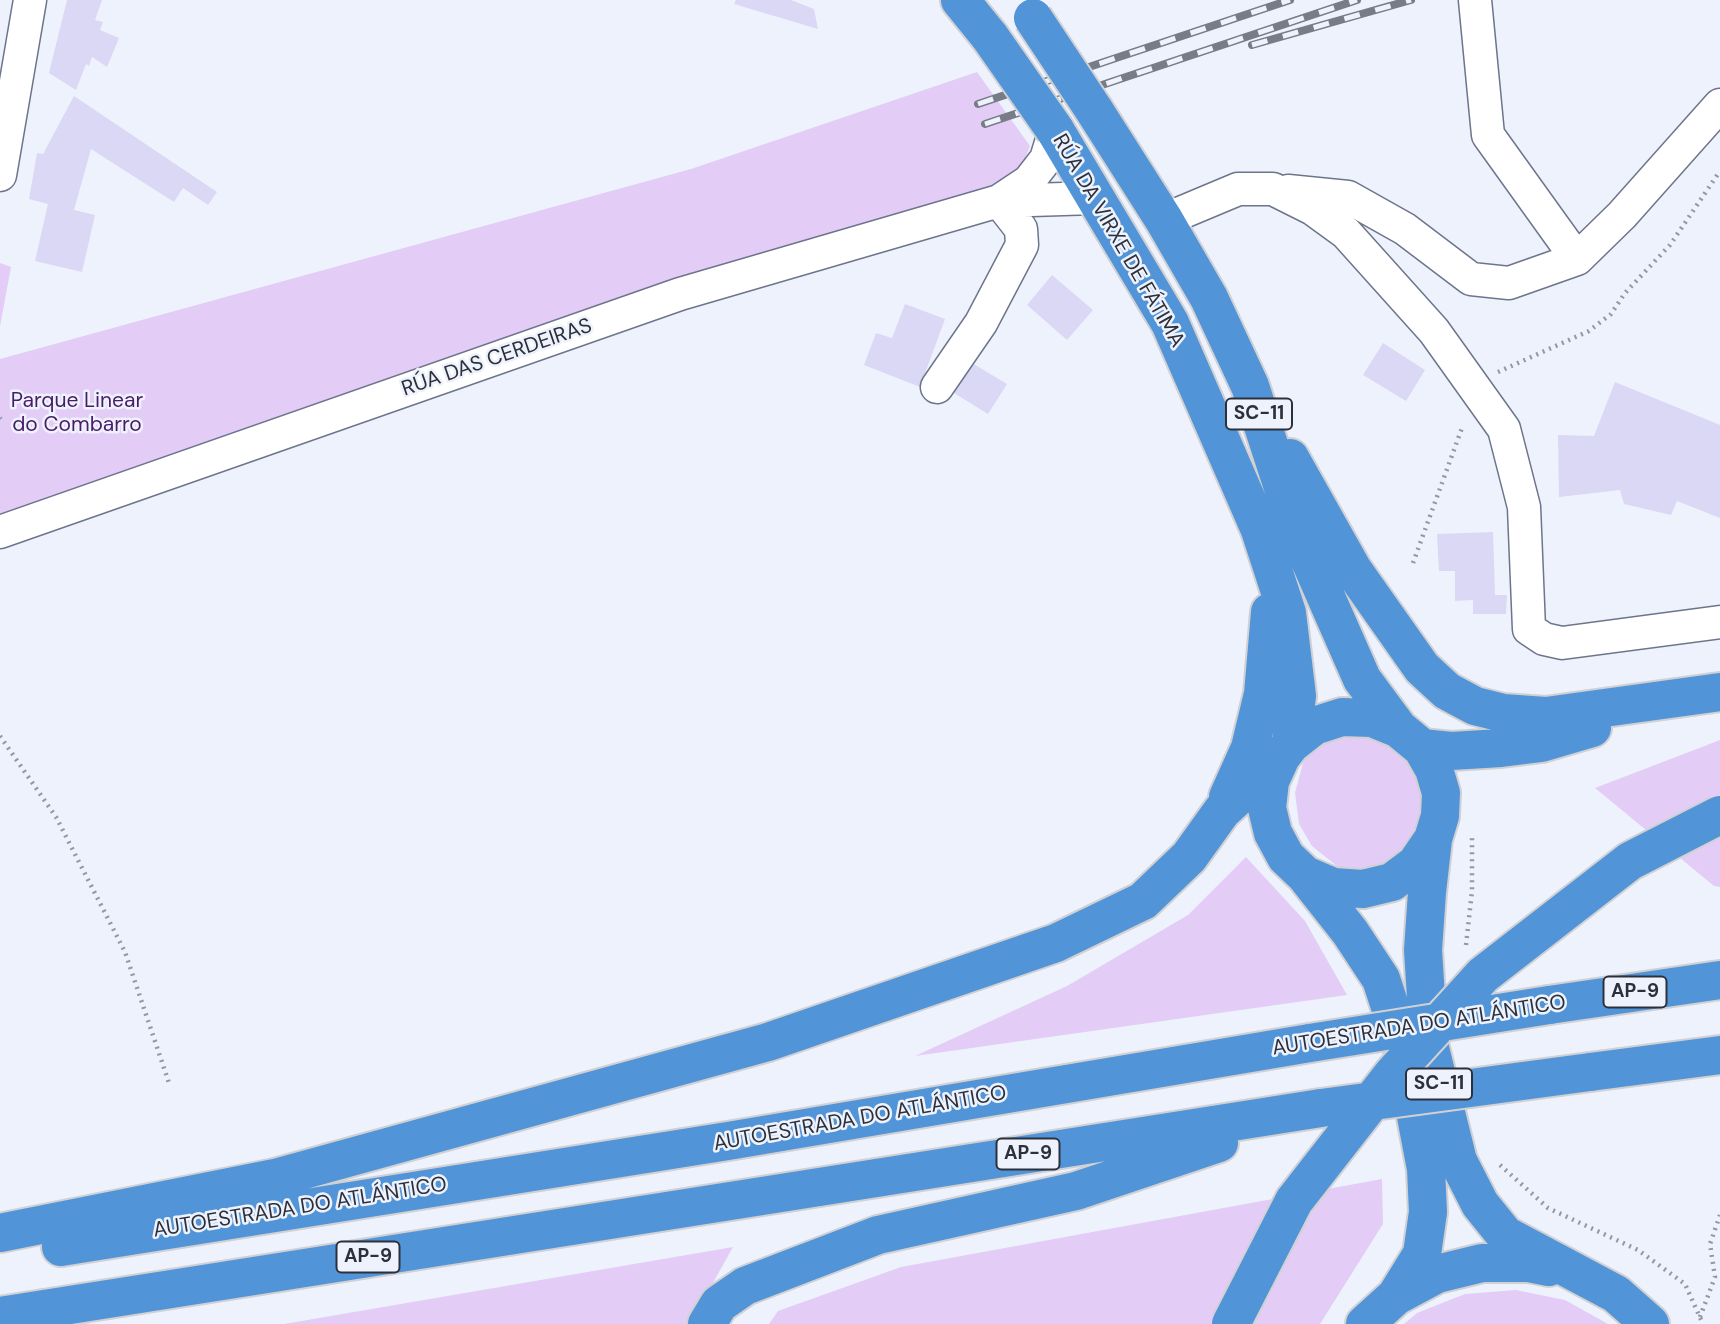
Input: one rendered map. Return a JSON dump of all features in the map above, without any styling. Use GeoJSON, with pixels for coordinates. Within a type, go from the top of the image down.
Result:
{"type":"FeatureCollection","features":[{"type":"Feature","properties":{"kind":"highway","name":"RÚA DA VIRXE DE FÁTIMA"},"geometry":{"type":"LineString","coordinates":[[960,0],[990,37],[1055,130],[1170,323],[1260,530],[1287,613],[1297,696],[1286,751]]}},
{"type":"Feature","properties":{"kind":"highway","name":"SC-11"},"geometry":{"type":"LineString","coordinates":[[1026,9],[1164,220],[1209,298],[1250,386],[1297,531],[1362,680],[1434,769],[1441,793],[1440,817],[1433,839],[1423,950],[1429,1044],[1458,1161],[1480,1204],[1505,1235],[1616,1294],[1650,1324]]}},
{"type":"Feature","properties":{"kind":"highway"},"geometry":{"type":"LineString","coordinates":[[1250,386],[1353,570],[1422,668],[1447,691],[1475,706],[1503,713],[1546,716],[1719,692]]}},
{"type":"Feature","properties":{"kind":"highway"},"geometry":{"type":"LineString","coordinates":[[1222,811],[1250,748],[1263,694],[1270,618],[1260,530]]}},
{"type":"Feature","properties":{"kind":"highway"},"geometry":{"type":"LineString","coordinates":[[0,1233],[275,1178],[768,1042],[1056,943],[1143,901],[1189,857],[1222,811],[1286,751],[1314,726],[1342,717],[1372,719],[1410,739],[1471,751],[1541,743],[1719,692]]}},
{"type":"Feature","properties":{"kind":"highway","name":"SC-11"},"geometry":{"type":"LineString","coordinates":[[1286,751],[1270,781],[1268,808],[1273,833],[1286,857],[1305,875],[1350,932],[1381,979],[1402,1043],[1416,1102],[1426,1169],[1428,1212],[1422,1254],[1395,1296],[1365,1324]]}},
{"type":"Feature","properties":{"kind":"highway"},"geometry":{"type":"LineString","coordinates":[[1231,1324],[1294,1201],[1393,1074],[1483,975],[1629,861],[1720,815]]}},
{"type":"Feature","properties":{"kind":"highway","name":"SC-11"},"geometry":{"type":"LineString","coordinates":[[1305,875],[1333,887],[1363,889],[1392,882],[1416,864],[1433,839]]}},
{"type":"Feature","properties":{"kind":"highway","name":"AUTOESTRADA DO ATLÁNTICO"},"geometry":{"type":"LineString","coordinates":[[0,1256],[728,1141],[1549,1004],[1720,980]]}},
{"type":"Feature","properties":{"kind":"highway","name":"AP-9"},"geometry":{"type":"LineString","coordinates":[[0,1316],[1321,1108],[1720,1055]]}},
{"type":"Feature","properties":{"kind":"highway"},"geometry":{"type":"LineString","coordinates":[[707,1324],[719,1304],[745,1286],[878,1234],[1076,1191],[1321,1108]]}},
{"type":"Feature","properties":{"kind":"highway","name":"SC-11"},"geometry":{"type":"LineString","coordinates":[[1395,1296],[1437,1274],[1482,1263],[1529,1263],[1574,1273]]}},
{"type":"Feature","properties":{"kind":"street"},"geometry":{"type":"LineString","coordinates":[[0,175],[5,114],[30,0]]}},
{"type":"Feature","properties":{"kind":"street"},"geometry":{"type":"LineString","coordinates":[[1475,0],[1488,135],[1577,260]]}},
{"type":"Feature","properties":{"kind":"street"},"geometry":{"type":"LineString","coordinates":[[1164,220],[1238,189],[1273,189],[1348,197],[1405,229],[1471,279],[1509,282],[1577,260],[1622,215],[1720,105]]}},
{"type":"Feature","properties":{"kind":"street","name":"RÚA DAS CERDEIRAS"},"geometry":{"type":"LineString","coordinates":[[999,201],[1029,181],[1046,159],[1055,130]]}},
{"type":"Feature","properties":{"kind":"street"},"geometry":{"type":"LineString","coordinates":[[1273,189],[1313,209],[1346,233],[1434,331],[1504,429],[1524,507],[1530,629],[1545,639],[1562,643],[1720,622]]}},
{"type":"Feature","properties":{"kind":"street","name":"RÚA DAS CERDEIRAS"},"geometry":{"type":"LineString","coordinates":[[0,532],[680,294],[999,201],[1096,198]]}},
{"type":"Feature","properties":{"kind":"street"},"geometry":{"type":"LineString","coordinates":[[937,387],[981,323],[1022,245],[1021,229],[999,201]]}},
{"type":"Feature","properties":{"kind":"path"},"geometry":{"type":"LineString","coordinates":[[1413,563],[1478,392],[1589,331],[1611,314],[1625,293],[1670,245],[1720,172]]}},
{"type":"Feature","properties":{"kind":"path"},"geometry":{"type":"LineString","coordinates":[[0,736],[56,817],[125,952],[169,1083]]}},
{"type":"Feature","properties":{"kind":"path"},"geometry":{"type":"LineString","coordinates":[[1700,1317],[1715,1277],[1710,1244],[1720,1215]]}},
{"type":"Feature","properties":{"kind":"green space","name":"Parque Linear do Combarro"},"geometry":{"type":"Polygon","coordinates":[[[977,72],[1030,146],[1022,166],[1002,186],[0,515],[0,359],[691,169],[977,72]]]}},
{"type":"Feature","properties":{"kind":"green space"},"geometry":{"type":"Polygon","coordinates":[[[0,263],[11,267],[0,326],[0,263]]]}},
{"type":"Feature","properties":{"kind":"green space"},"geometry":{"type":"Polygon","coordinates":[[[1341,731],[1385,740],[1414,769],[1421,787],[1420,825],[1414,841],[1391,865],[1364,872],[1338,867],[1312,846],[1299,824],[1295,793],[1304,759],[1316,747],[1341,731]]]}},
{"type":"Feature","properties":{"kind":"green space"},"geometry":{"type":"Polygon","coordinates":[[[1720,740],[1720,887],[1714,886],[1595,788],[1720,740]]]}},
{"type":"Feature","properties":{"kind":"green space"},"geometry":{"type":"Polygon","coordinates":[[[1246,857],[1305,921],[1347,995],[915,1056],[1067,986],[1188,915],[1246,857]]]}},
{"type":"Feature","properties":{"kind":"green space"},"geometry":{"type":"Polygon","coordinates":[[[1382,1179],[1383,1224],[1320,1324],[769,1324],[778,1311],[901,1267],[1382,1179]]]}},
{"type":"Feature","properties":{"kind":"green space"},"geometry":{"type":"Polygon","coordinates":[[[733,1247],[690,1324],[284,1324],[733,1247]]]}},
{"type":"Feature","properties":{"kind":"green space"},"geometry":{"type":"Polygon","coordinates":[[[1516,1290],[1565,1300],[1608,1324],[1404,1324],[1417,1313],[1465,1294],[1516,1290]]]}},
{"type":"Feature","properties":{"kind":"building"},"geometry":{"type":"Polygon","coordinates":[[[67,0],[102,0],[95,20],[103,22],[100,30],[119,38],[107,67],[92,57],[89,66],[86,64],[76,90],[49,73],[67,0]]]}},
{"type":"Feature","properties":{"kind":"building"},"geometry":{"type":"Polygon","coordinates":[[[736,0],[791,0],[814,9],[818,29],[734,4],[736,0]]]}},
{"type":"Feature","properties":{"kind":"building"},"geometry":{"type":"Polygon","coordinates":[[[74,96],[217,192],[208,205],[183,188],[174,202],[91,149],[74,210],[95,215],[82,272],[35,261],[48,204],[29,199],[37,153],[43,154],[74,96]]]}},
{"type":"Feature","properties":{"kind":"building"},"geometry":{"type":"Polygon","coordinates":[[[1052,275],[1093,310],[1067,340],[1027,305],[1052,275]]]}},
{"type":"Feature","properties":{"kind":"building"},"geometry":{"type":"Polygon","coordinates":[[[905,304],[945,319],[920,387],[864,365],[876,333],[892,338],[905,304]]]}},
{"type":"Feature","properties":{"kind":"building"},"geometry":{"type":"Polygon","coordinates":[[[1383,343],[1425,370],[1406,401],[1363,375],[1383,343]]]}},
{"type":"Feature","properties":{"kind":"building"},"geometry":{"type":"Polygon","coordinates":[[[967,360],[1007,384],[988,414],[949,390],[967,360]]]}},
{"type":"Feature","properties":{"kind":"building"},"geometry":{"type":"Polygon","coordinates":[[[1615,382],[1720,425],[1720,518],[1677,501],[1671,515],[1624,504],[1620,490],[1559,497],[1558,435],[1594,436],[1615,382]]]}},
{"type":"Feature","properties":{"kind":"building"},"geometry":{"type":"Polygon","coordinates":[[[1493,532],[1495,595],[1507,595],[1506,614],[1473,614],[1473,600],[1455,601],[1455,571],[1439,571],[1437,534],[1493,532]]]}},
{"type":"Feature","properties":{"kind":"railway"},"geometry":{"type":"LineString","coordinates":[[978,104],[1290,0]]}},
{"type":"Feature","properties":{"kind":"railway"},"geometry":{"type":"LineString","coordinates":[[985,124],[1357,0]]}},
{"type":"Feature","properties":{"kind":"railway"},"geometry":{"type":"LineString","coordinates":[[1252,45],[1411,0]]}}]}
